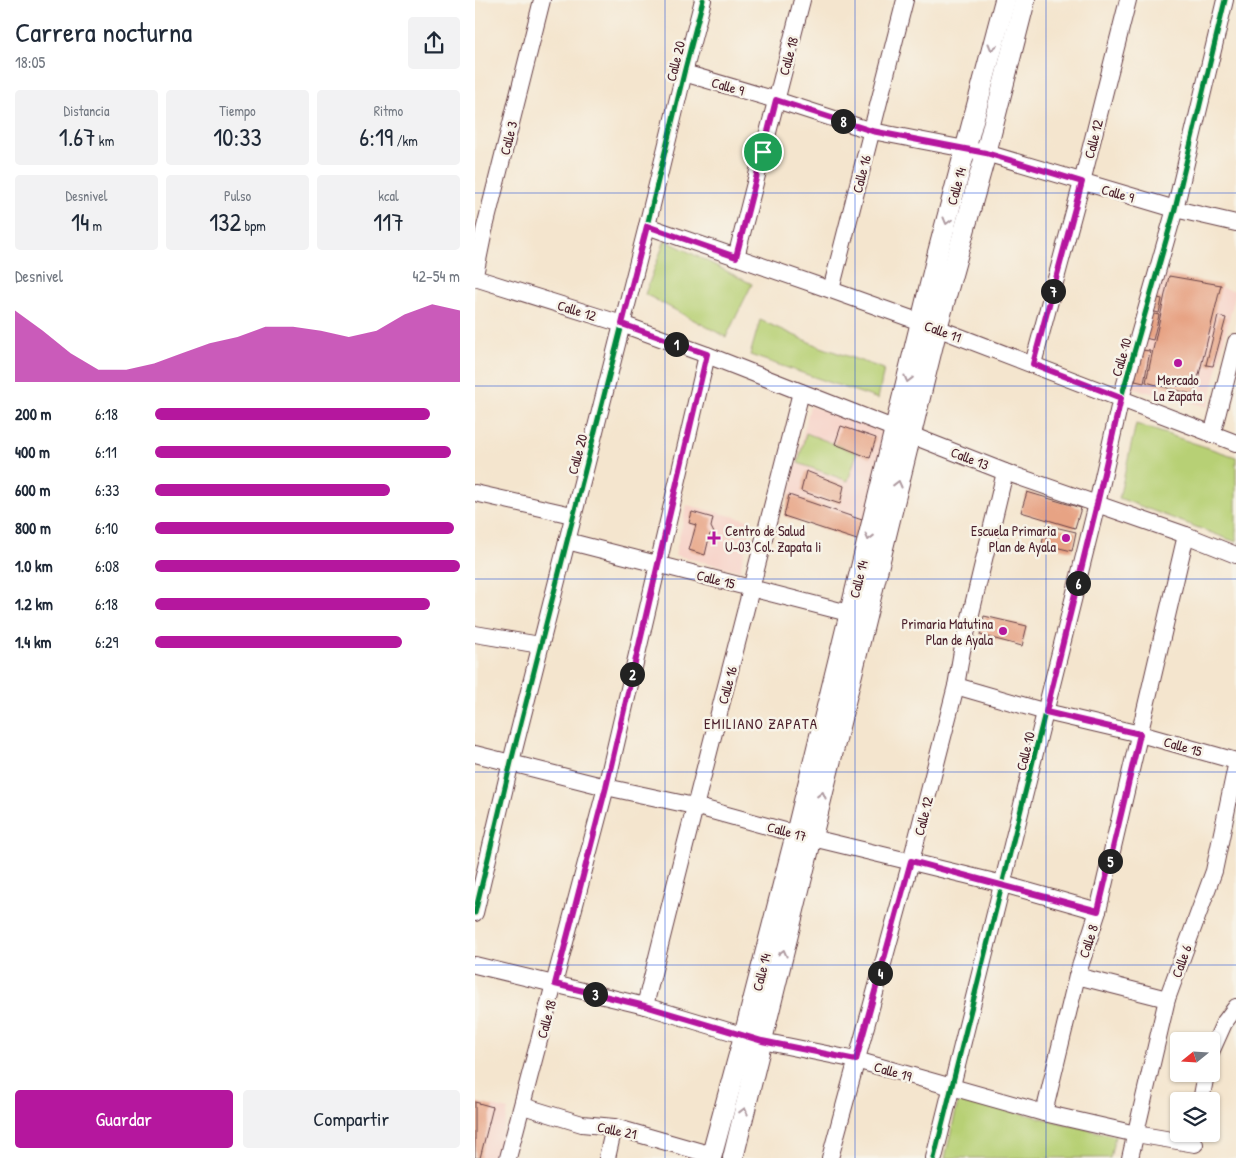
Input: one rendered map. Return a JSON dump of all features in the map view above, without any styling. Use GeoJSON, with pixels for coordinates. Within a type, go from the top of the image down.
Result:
{"type":"FeatureCollection","features":[{"type":"Feature","properties":{"kind":"main road","name":"Calle 14"},"geometry":{"type":"LineString","coordinates":[[929,326],[937,256],[1005,0]]}},
{"type":"Feature","properties":{"kind":"main road","name":"Calle 14"},"geometry":{"type":"LineString","coordinates":[[733,1158],[753,1039],[929,326],[986,153],[1025,0]]}},
{"type":"Feature","properties":{"kind":"main road","name":"Calle 14"},"geometry":{"type":"LineString","coordinates":[[711,1156],[753,1039]]}},
{"type":"Feature","properties":{"kind":"street","name":"Calle 3"},"geometry":{"type":"LineString","coordinates":[[475,277],[484,231],[542,0]]}},
{"type":"Feature","properties":{"kind":"street","name":"Calle 20"},"geometry":{"type":"LineString","coordinates":[[475,913],[480,873],[511,762],[703,0]]}},
{"type":"Feature","properties":{"kind":"street","name":"Calle 18"},"geometry":{"type":"LineString","coordinates":[[736,257],[802,0]]}},
{"type":"Feature","properties":{"kind":"street","name":"Calle 16"},"geometry":{"type":"LineString","coordinates":[[831,290],[905,0]]}},
{"type":"Feature","properties":{"kind":"street","name":"Calle 12"},"geometry":{"type":"LineString","coordinates":[[1033,364],[1128,0]]}},
{"type":"Feature","properties":{"kind":"street","name":"Calle 10"},"geometry":{"type":"LineString","coordinates":[[934,1158],[1046,712],[1121,398],[1175,209],[1225,0]]}},
{"type":"Feature","properties":{"kind":"street","name":"Calle 9"},"geometry":{"type":"LineString","coordinates":[[684,73],[872,131],[986,153],[1175,209],[1236,223]]}},
{"type":"Feature","properties":{"kind":"street","name":"Calle 11"},"geometry":{"type":"LineString","coordinates":[[647,226],[831,290],[1033,364],[1236,443]]}},
{"type":"Feature","properties":{"kind":"street","name":"Calle 12"},"geometry":{"type":"LineString","coordinates":[[475,277],[622,324],[707,354]]}},
{"type":"Feature","properties":{"kind":"street"},"geometry":{"type":"LineString","coordinates":[[1212,435],[1236,342]]}},
{"type":"Feature","properties":{"kind":"street","name":"Calle 18"},"geometry":{"type":"LineString","coordinates":[[508,1158],[606,787],[707,354]]}},
{"type":"Feature","properties":{"kind":"street","name":"Calle 13"},"geometry":{"type":"LineString","coordinates":[[707,354],[1005,472],[1236,554]]}},
{"type":"Feature","properties":{"kind":"street","name":"Calle 16"},"geometry":{"type":"LineString","coordinates":[[645,1006],[694,806],[752,588],[801,392]]}},
{"type":"Feature","properties":{"kind":"street","name":"Calle 12"},"geometry":{"type":"LineString","coordinates":[[830,1158],[911,861],[956,686],[962,652],[1005,472]]}},
{"type":"Feature","properties":{"kind":"street"},"geometry":{"type":"LineString","coordinates":[[475,494],[572,515]]}},
{"type":"Feature","properties":{"kind":"street","name":"Calle 8"},"geometry":{"type":"LineString","coordinates":[[1044,1113],[1077,976],[1098,911],[1186,535]]}},
{"type":"Feature","properties":{"kind":"street","name":"Calle 15"},"geometry":{"type":"LineString","coordinates":[[567,541],[857,615]]}},
{"type":"Feature","properties":{"kind":"street"},"geometry":{"type":"LineString","coordinates":[[475,634],[540,645]]}},
{"type":"Feature","properties":{"kind":"street","name":"Calle 15"},"geometry":{"type":"LineString","coordinates":[[956,686],[1046,712],[1140,734],[1236,761]]}},
{"type":"Feature","properties":{"kind":"street","name":"Calle 17"},"geometry":{"type":"LineString","coordinates":[[475,754],[606,787],[694,806],[804,836],[1003,884],[1098,911]]}},
{"type":"Feature","properties":{"kind":"street","name":"Calle 6"},"geometry":{"type":"LineString","coordinates":[[1130,1158],[1167,999],[1214,871],[1236,766]]}},
{"type":"Feature","properties":{"kind":"street","name":"Calle 19"},"geometry":{"type":"LineString","coordinates":[[475,965],[645,1006],[753,1039],[856,1060],[1044,1113],[1195,1145]]}},
{"type":"Feature","properties":{"kind":"street"},"geometry":{"type":"LineString","coordinates":[[1077,976],[1167,999]]}},
{"type":"Feature","properties":{"kind":"street"},"geometry":{"type":"LineString","coordinates":[[1220,1032],[1236,1007]]}},
{"type":"Feature","properties":{"kind":"street","name":"Calle 21"},"geometry":{"type":"LineString","coordinates":[[523,1106],[582,1124],[614,1127],[711,1156]]}},
{"type":"Feature","properties":{"kind":"street"},"geometry":{"type":"LineString","coordinates":[[607,1158],[614,1127]]}},
{"type":"Feature","properties":{"kind":"shaded area","name":"Mercado La Zapata"},"geometry":{"type":"Polygon","coordinates":[[[1159,272],[1236,291],[1208,407],[1132,388],[1159,272]]]}},
{"type":"Feature","properties":{"kind":"shaded area"},"geometry":{"type":"Polygon","coordinates":[[[810,406],[888,434],[860,541],[784,516],[810,406]]]}},
{"type":"Feature","properties":{"kind":"shaded area","name":"Centro de Salud U-03 Col. Zapata Ii"},"geometry":{"type":"Polygon","coordinates":[[[687,505],[752,521],[740,571],[675,555],[687,505]]]}},
{"type":"Feature","properties":{"kind":"shaded area"},"geometry":{"type":"Polygon","coordinates":[[[475,1102],[508,1110],[497,1158],[475,1158],[475,1102]]]}},
{"type":"Feature","properties":{"kind":"green space"},"geometry":{"type":"Polygon","coordinates":[[[665,240],[752,284],[726,337],[645,294],[665,240]]]}},
{"type":"Feature","properties":{"kind":"green space"},"geometry":{"type":"Polygon","coordinates":[[[760,320],[818,346],[884,369],[878,399],[750,355],[760,320]]]}},
{"type":"Feature","properties":{"kind":"green space"},"geometry":{"type":"Polygon","coordinates":[[[1136,424],[1236,457],[1236,542],[1119,498],[1136,424]]]}},
{"type":"Feature","properties":{"kind":"green space"},"geometry":{"type":"Polygon","coordinates":[[[806,433],[857,453],[848,481],[798,463],[806,433]]]}},
{"type":"Feature","properties":{"kind":"green space"},"geometry":{"type":"Polygon","coordinates":[[[959,1098],[1115,1136],[1110,1158],[945,1158],[959,1098]]]}},
{"type":"Feature","properties":{"kind":"building","name":"Mercado La Zapata"},"geometry":{"type":"Polygon","coordinates":[[[1169,276],[1221,285],[1194,395],[1146,382],[1169,276]]]}},
{"type":"Feature","properties":{"kind":"building"},"geometry":{"type":"Polygon","coordinates":[[[1154,297],[1162,299],[1159,313],[1151,311],[1154,297]]]}},
{"type":"Feature","properties":{"kind":"building"},"geometry":{"type":"Polygon","coordinates":[[[1150,313],[1159,315],[1153,340],[1145,338],[1150,313]]]}},
{"type":"Feature","properties":{"kind":"building"},"geometry":{"type":"Polygon","coordinates":[[[1218,316],[1226,318],[1213,366],[1206,365],[1218,316]]]}},
{"type":"Feature","properties":{"kind":"building"},"geometry":{"type":"Polygon","coordinates":[[[1142,350],[1150,351],[1144,383],[1135,381],[1142,350]]]}},
{"type":"Feature","properties":{"kind":"building"},"geometry":{"type":"Polygon","coordinates":[[[841,426],[876,438],[870,458],[835,444],[841,426]]]}},
{"type":"Feature","properties":{"kind":"building"},"geometry":{"type":"Polygon","coordinates":[[[806,471],[844,486],[840,504],[801,491],[806,471]]]}},
{"type":"Feature","properties":{"kind":"building"},"geometry":{"type":"Polygon","coordinates":[[[1027,492],[1081,508],[1075,528],[1021,512],[1027,492]]]}},
{"type":"Feature","properties":{"kind":"building"},"geometry":{"type":"Polygon","coordinates":[[[789,495],[865,521],[860,541],[784,516],[789,495]]]}},
{"type":"Feature","properties":{"kind":"building"},"geometry":{"type":"Polygon","coordinates":[[[692,512],[713,518],[711,527],[714,533],[710,534],[705,555],[689,550],[696,525],[689,523],[692,512]]]}},
{"type":"Feature","properties":{"kind":"building"},"geometry":{"type":"Polygon","coordinates":[[[1046,525],[1076,532],[1072,551],[1042,544],[1046,525]]]}},
{"type":"Feature","properties":{"kind":"building","name":"Primaria Matutina Plan de Ayala"},"geometry":{"type":"Polygon","coordinates":[[[984,616],[1027,626],[1022,646],[980,635],[984,616]]]}},
{"type":"Feature","properties":{"kind":"building"},"geometry":{"type":"Polygon","coordinates":[[[475,1102],[493,1107],[480,1158],[475,1158],[475,1102]]]}},
{"type":"Feature","properties":{"kind":"cycle path"},"geometry":{"type":"LineString","coordinates":[[475,913],[511,762],[703,0]]}},
{"type":"Feature","properties":{"kind":"cycle path"},"geometry":{"type":"LineString","coordinates":[[934,1158],[1097,504],[1121,398],[1175,209],[1225,0]]}},
{"type":"Feature","properties":{"kind":"place","name":"Mercado La Zapata"},"geometry":{"type":"Point","coordinates":[1178,363]}},
{"type":"Feature","properties":{"kind":"place","name":"Centro de Salud U-03 Col. Zapata Ii"},"geometry":{"type":"Point","coordinates":[714,538]}},
{"type":"Feature","properties":{"kind":"place","name":"Escuela Primaria Plan de Ayala"},"geometry":{"type":"Point","coordinates":[1066,538]}},
{"type":"Feature","properties":{"kind":"place","name":"Primaria Matutina Plan de Ayala"},"geometry":{"type":"Point","coordinates":[1003,631]}},
{"type":"Feature","properties":{"kind":"district","name":"EMILIANO ZAPATA"},"geometry":{"type":"Point","coordinates":[761,723]}},
{"type":"Feature","properties":{"kind":"route"},"geometry":{"type":"LineString","coordinates":[[776,100],[872,131],[986,153],[1082,182],[1033,364],[1121,398],[1046,712],[1140,734],[1098,911],[1003,884],[911,861],[856,1060],[762,1041],[645,1006],[555,984],[606,787],[707,354],[622,324],[647,226],[736,257],[763,152],[776,100]]}}]}
